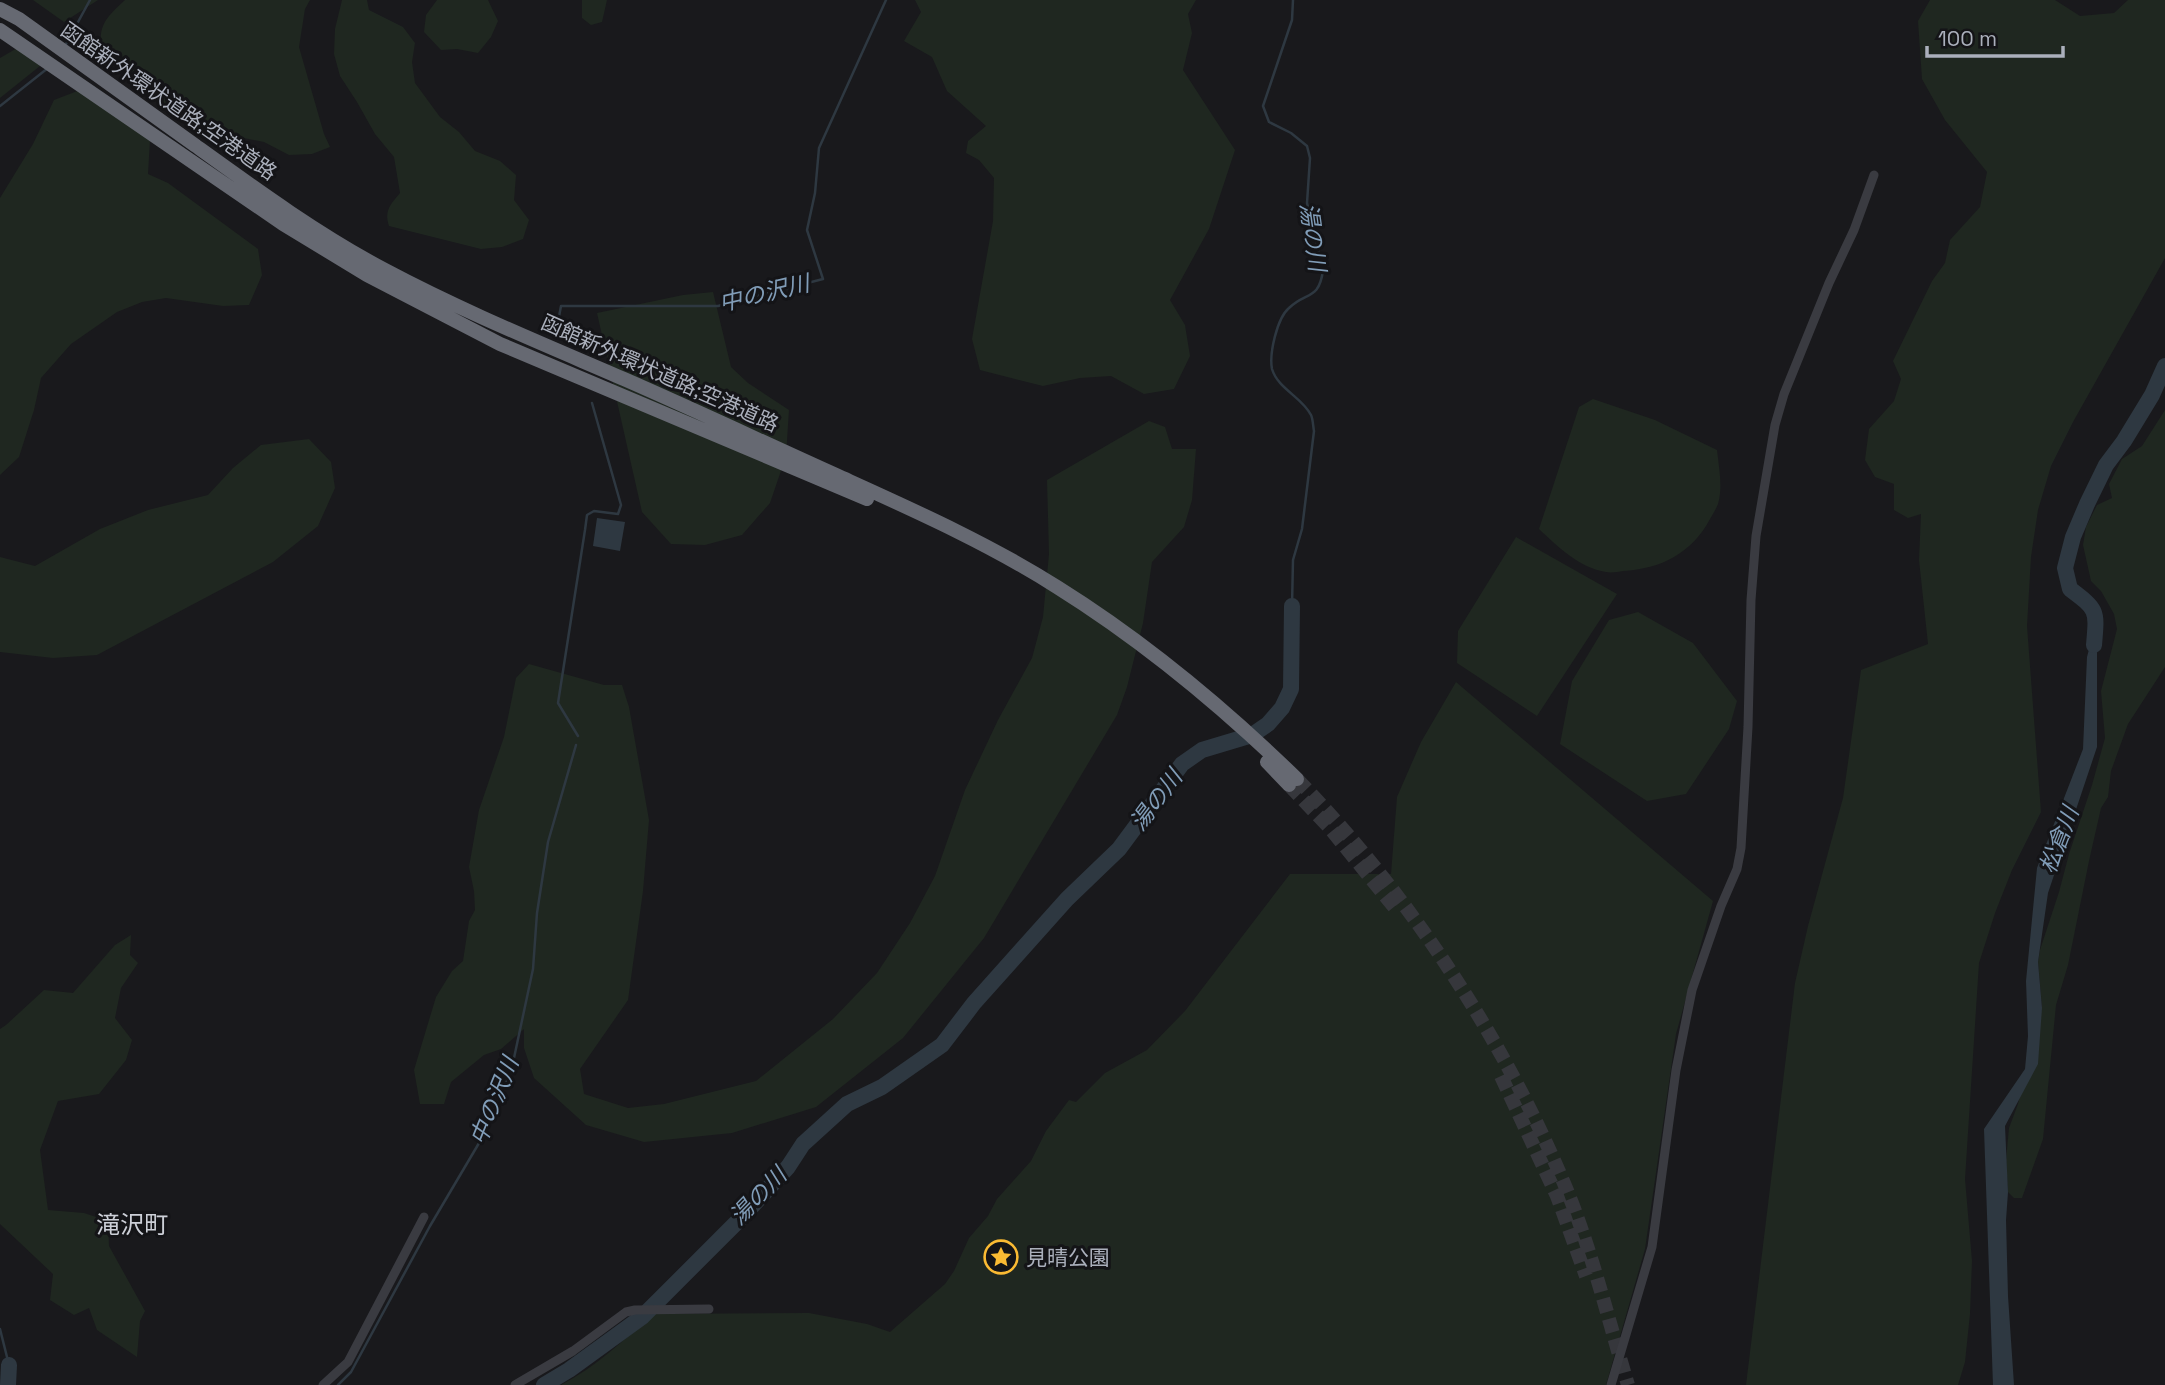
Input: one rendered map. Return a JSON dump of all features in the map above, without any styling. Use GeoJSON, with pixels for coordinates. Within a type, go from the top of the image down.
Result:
{"type":"FeatureCollection","features":[{"type":"Feature","properties":{"kind":"highway","name":"函館新外環状道路;空港道路"},"geometry":{"type":"LineString","coordinates":[[0,6],[283,224],[357,269],[500,344],[848,491],[933,528],[992,558],[1052,592],[1167,673],[1230,720],[1293,782]]}},
{"type":"Feature","properties":{"kind":"highway","name":"函館新外環状道路;空港道路"},"geometry":{"type":"LineString","coordinates":[[2,32],[163,131]]}},
{"type":"Feature","properties":{"kind":"street"},"geometry":{"type":"LineString","coordinates":[[1611,1385],[1652,1247],[1676,1070],[1692,990],[1737,869],[1741,848],[1756,536],[1775,425],[1784,394],[1829,283],[1854,230],[1874,175]]}},
{"type":"Feature","properties":{"kind":"street"},"geometry":{"type":"LineString","coordinates":[[323,1385],[348,1362],[424,1217]]}},
{"type":"Feature","properties":{"kind":"street"},"geometry":{"type":"LineString","coordinates":[[515,1385],[573,1351],[615,1318],[635,1310],[709,1309]]}},
{"type":"Feature","properties":{"kind":"shaded area"},"geometry":{"type":"Polygon","coordinates":[[[33,0],[98,0],[64,22],[33,0]]]}},
{"type":"Feature","properties":{"kind":"shaded area"},"geometry":{"type":"Polygon","coordinates":[[[125,0],[310,0],[305,9],[299,47],[330,147],[312,154],[289,155],[264,142],[224,134],[200,116],[172,111],[102,50],[101,34],[105,22],[125,0]]]}},
{"type":"Feature","properties":{"kind":"shaded area"},"geometry":{"type":"Polygon","coordinates":[[[342,0],[367,0],[369,10],[403,27],[415,43],[412,62],[415,83],[440,117],[459,132],[475,151],[500,161],[516,175],[514,200],[529,220],[523,239],[502,247],[481,249],[389,226],[389,208],[400,193],[394,157],[375,134],[340,76],[334,54],[335,29],[342,0]]]}},
{"type":"Feature","properties":{"kind":"shaded area"},"geometry":{"type":"Polygon","coordinates":[[[437,0],[488,0],[498,21],[491,37],[478,53],[457,49],[441,50],[424,32],[426,15],[437,0]]]}},
{"type":"Feature","properties":{"kind":"shaded area"},"geometry":{"type":"Polygon","coordinates":[[[582,0],[607,0],[602,22],[591,25],[582,18],[582,0]]]}},
{"type":"Feature","properties":{"kind":"shaded area"},"geometry":{"type":"Polygon","coordinates":[[[915,0],[1196,0],[1188,14],[1192,33],[1183,70],[1235,150],[1209,229],[1170,300],[1185,325],[1190,356],[1174,389],[1144,394],[1111,376],[1080,378],[1043,386],[980,370],[972,339],[993,221],[994,178],[979,160],[966,153],[968,141],[986,126],[947,91],[932,57],[904,41],[921,12],[915,0]]]}},
{"type":"Feature","properties":{"kind":"shaded area"},"geometry":{"type":"Polygon","coordinates":[[[1930,0],[2055,0],[2080,16],[2114,13],[2128,0],[2165,0],[2165,258],[2073,422],[2051,466],[2038,510],[2031,557],[2027,626],[2041,812],[2012,870],[1979,963],[1965,1179],[1972,1261],[1970,1314],[1965,1362],[1958,1385],[1746,1385],[1795,983],[1843,798],[1861,670],[1928,644],[1919,560],[1921,514],[1908,518],[1894,510],[1894,484],[1875,477],[1865,460],[1869,429],[1894,401],[1901,379],[1893,361],[1932,281],[1945,263],[1950,240],[1980,207],[1987,172],[1945,120],[1922,79],[1918,21],[1930,0]]]}},
{"type":"Feature","properties":{"kind":"shaded area"},"geometry":{"type":"Polygon","coordinates":[[[19,47],[38,51],[40,66],[0,98],[0,58],[19,47]]]}},
{"type":"Feature","properties":{"kind":"shaded area"},"geometry":{"type":"Polygon","coordinates":[[[80,90],[150,140],[148,174],[168,183],[258,249],[262,275],[249,305],[223,306],[166,298],[142,302],[117,312],[71,344],[41,378],[19,457],[0,475],[0,198],[33,144],[54,100],[80,90]]]}},
{"type":"Feature","properties":{"kind":"shaded area"},"geometry":{"type":"Polygon","coordinates":[[[713,292],[731,367],[748,383],[789,410],[786,456],[770,503],[742,535],[705,545],[671,544],[642,512],[597,313],[683,295],[713,292]]]}},
{"type":"Feature","properties":{"kind":"shaded area"},"geometry":{"type":"Polygon","coordinates":[[[1593,399],[1655,420],[1717,450],[1720,484],[1716,508],[1694,541],[1685,550],[1662,563],[1637,570],[1596,570],[1570,556],[1539,529],[1579,407],[1593,399]]]}},
{"type":"Feature","properties":{"kind":"shaded area"},"geometry":{"type":"Polygon","coordinates":[[[2165,410],[2165,667],[2128,724],[2111,771],[2108,797],[2101,808],[2068,965],[2056,1005],[2043,1139],[2022,1198],[2014,1198],[2008,1192],[2006,1160],[2009,1128],[2018,1104],[2042,1008],[2038,962],[2040,950],[2105,738],[2101,691],[2117,629],[2114,614],[2101,591],[2091,581],[2083,545],[2086,527],[2097,505],[2112,498],[2109,484],[2122,459],[2142,446],[2165,410]]]}},
{"type":"Feature","properties":{"kind":"shaded area"},"geometry":{"type":"Polygon","coordinates":[[[1149,421],[1165,427],[1172,449],[1196,449],[1192,500],[1184,527],[1152,562],[1143,623],[1117,715],[984,938],[903,1038],[816,1107],[732,1133],[644,1142],[586,1125],[534,1078],[524,1048],[524,1029],[501,1049],[484,1055],[451,1082],[444,1104],[420,1104],[414,1070],[436,997],[452,971],[463,961],[469,921],[475,910],[469,867],[479,810],[504,737],[516,678],[529,664],[604,685],[622,685],[629,707],[649,820],[643,891],[628,1000],[580,1069],[584,1094],[628,1108],[664,1104],[756,1081],[833,1019],[877,973],[910,923],[935,876],[965,790],[998,720],[1032,658],[1043,617],[1049,554],[1047,480],[1149,421]]]}},
{"type":"Feature","properties":{"kind":"shaded area"},"geometry":{"type":"Polygon","coordinates":[[[309,439],[331,462],[335,488],[318,526],[273,562],[97,655],[53,658],[0,652],[0,557],[35,566],[100,529],[148,510],[208,495],[233,468],[261,445],[309,439]]]}},
{"type":"Feature","properties":{"kind":"shaded area"},"geometry":{"type":"Polygon","coordinates":[[[1516,537],[1617,594],[1537,716],[1457,663],[1458,631],[1516,537]]]}},
{"type":"Feature","properties":{"kind":"shaded area"},"geometry":{"type":"Polygon","coordinates":[[[1638,612],[1693,643],[1737,701],[1729,729],[1686,794],[1647,801],[1560,744],[1572,681],[1609,620],[1638,612]]]}},
{"type":"Feature","properties":{"kind":"shaded area"},"geometry":{"type":"Polygon","coordinates":[[[1456,682],[1713,901],[1676,1034],[1645,1249],[1606,1385],[561,1385],[598,1361],[652,1314],[809,1313],[867,1324],[890,1332],[945,1284],[969,1238],[988,1216],[997,1199],[1031,1161],[1046,1131],[1069,1100],[1076,1102],[1105,1073],[1147,1050],[1185,1011],[1290,874],[1391,874],[1397,797],[1421,742],[1456,682]]]}},
{"type":"Feature","properties":{"kind":"shaded area"},"geometry":{"type":"Polygon","coordinates":[[[131,935],[130,955],[138,963],[121,988],[115,1018],[132,1040],[126,1060],[99,1094],[58,1101],[40,1150],[48,1210],[84,1213],[108,1221],[109,1246],[145,1311],[140,1321],[137,1357],[97,1330],[89,1308],[74,1315],[50,1300],[53,1274],[0,1224],[0,1029],[44,990],[73,993],[115,945],[131,935]]]}},
{"type":"Feature","properties":{"kind":"water"},"geometry":{"type":"Polygon","coordinates":[[[597,518],[625,522],[620,551],[593,546],[597,518]]]}},
{"type":"Feature","properties":{"kind":"water"},"geometry":{"type":"Polygon","coordinates":[[[2097,619],[2097,747],[2048,893],[2038,962],[2042,1008],[2038,1064],[2005,1126],[2008,1296],[2014,1385],[1993,1385],[1984,1129],[2025,1069],[2028,1036],[2026,981],[2037,868],[2083,749],[2087,657],[2097,619]]]}},
{"type":"Feature","properties":{"kind":"waterway"},"geometry":{"type":"LineString","coordinates":[[65,46],[90,0]]}},
{"type":"Feature","properties":{"kind":"waterway","name":"中の沢川"},"geometry":{"type":"LineString","coordinates":[[562,332],[558,322],[561,306],[718,306],[823,279],[807,230],[815,193],[819,148],[886,0]]}},
{"type":"Feature","properties":{"kind":"waterway","name":"湯の川"},"geometry":{"type":"LineString","coordinates":[[1292,606],[1293,560],[1302,529],[1314,431],[1312,417],[1307,409],[1275,376],[1272,355],[1275,337],[1285,313],[1295,303],[1315,291],[1323,270],[1307,203],[1310,158],[1307,146],[1291,133],[1269,122],[1263,106],[1292,20],[1293,0]]}},
{"type":"Feature","properties":{"kind":"waterway"},"geometry":{"type":"LineString","coordinates":[[0,106],[48,68]]}},
{"type":"Feature","properties":{"kind":"waterway","name":"松倉川"},"geometry":{"type":"LineString","coordinates":[[2094,645],[2094,612],[2070,589],[2065,568],[2073,537],[2106,465],[2152,395],[2165,366]]}},
{"type":"Feature","properties":{"kind":"waterway","name":"中の沢川"},"geometry":{"type":"LineString","coordinates":[[578,736],[558,703],[587,515],[594,511],[618,514],[621,505],[592,403]]}},
{"type":"Feature","properties":{"kind":"waterway","name":"湯の川"},"geometry":{"type":"LineString","coordinates":[[544,1385],[642,1317],[743,1216],[788,1167],[803,1144],[847,1104],[882,1087],[942,1045],[974,1003],[1067,899],[1119,849],[1182,764],[1202,750],[1252,735],[1268,724],[1282,708],[1291,689],[1292,606]]}},
{"type":"Feature","properties":{"kind":"waterway","name":"中の沢川"},"geometry":{"type":"LineString","coordinates":[[338,1385],[351,1372],[430,1226],[482,1138],[511,1072],[533,969],[537,913],[548,842],[576,745]]}},
{"type":"Feature","properties":{"kind":"waterway"},"geometry":{"type":"LineString","coordinates":[[0,1329],[9,1365]]}},
{"type":"Feature","properties":{"kind":"waterway"},"geometry":{"type":"LineString","coordinates":[[8,1385],[9,1365]]}},
{"type":"Feature","properties":{"kind":"tunnel"},"geometry":{"type":"LineString","coordinates":[[1297,779],[1378,871],[1415,920],[1483,1023],[1513,1077],[1541,1132],[1575,1212],[1628,1385]]}},
{"type":"Feature","properties":{"kind":"tunnel"},"geometry":{"type":"LineString","coordinates":[[1289,785],[1329,827],[1395,908]]}},
{"type":"Feature","properties":{"kind":"tunnel"},"geometry":{"type":"LineString","coordinates":[[1501,1076],[1557,1196],[1586,1276]]}},
{"type":"Feature","properties":{"kind":"place","name":"見晴公園"},"geometry":{"type":"Point","coordinates":[1001,1257]}},
{"type":"Feature","properties":{"kind":"district","name":"滝沢町"},"geometry":{"type":"Point","coordinates":[132,1224]}}]}
